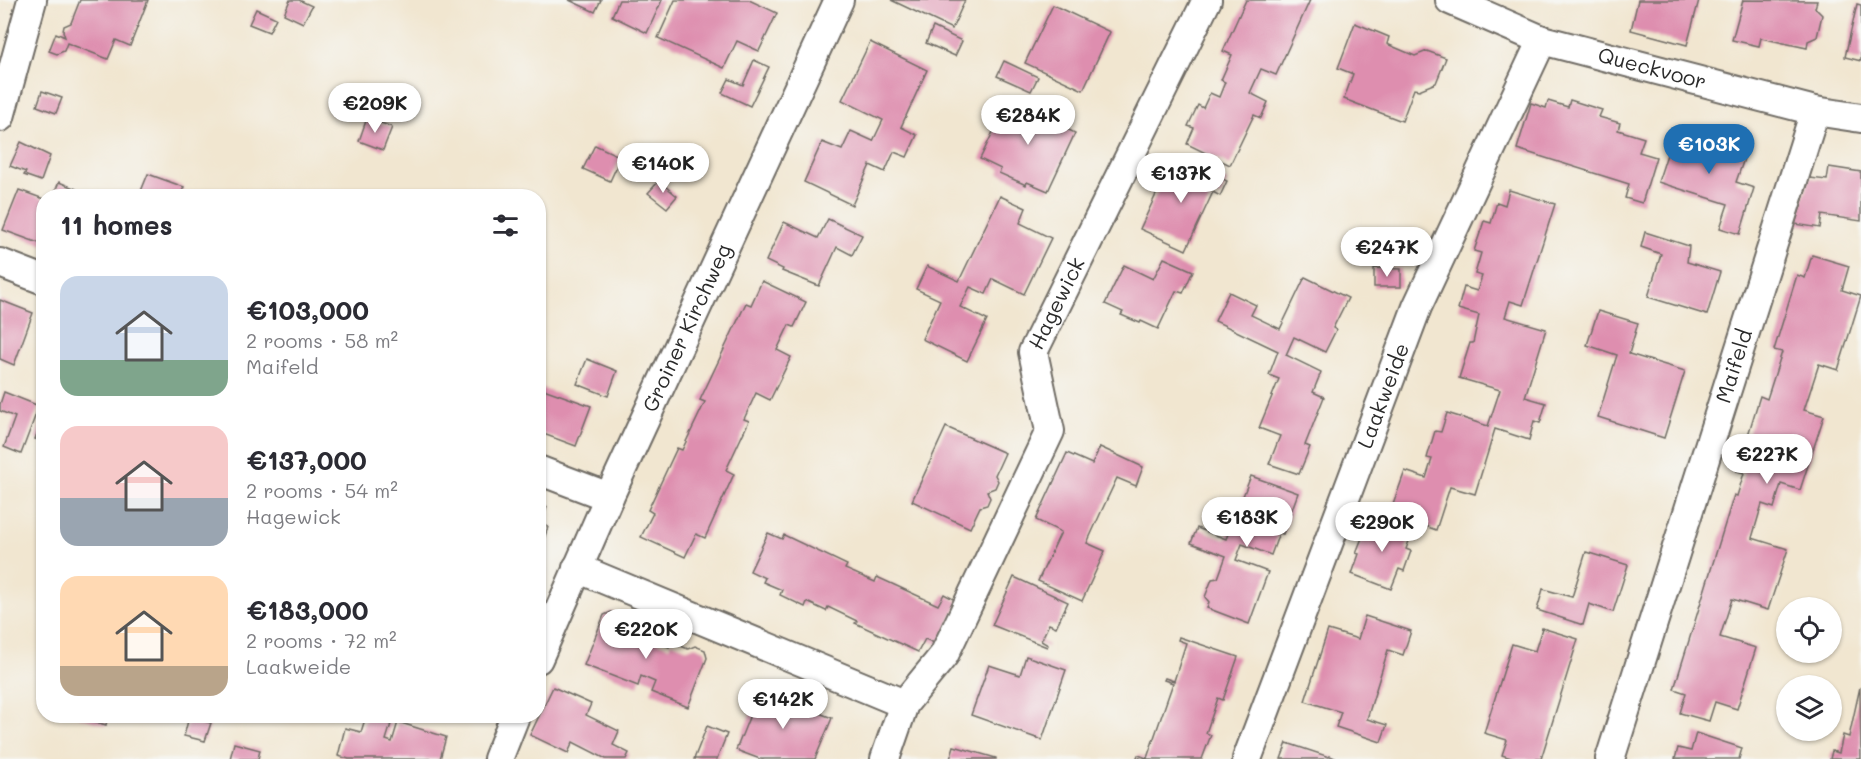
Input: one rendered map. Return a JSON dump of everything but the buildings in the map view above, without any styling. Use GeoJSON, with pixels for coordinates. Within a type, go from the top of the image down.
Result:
{"type":"FeatureCollection","features":[{"type":"Feature","properties":{"kind":"street"},"geometry":{"type":"LineString","coordinates":[[0,117],[32,0]]}},
{"type":"Feature","properties":{"kind":"street","name":"Groiner Kirchweg"},"geometry":{"type":"LineString","coordinates":[[546,640],[609,497],[837,0]]}},
{"type":"Feature","properties":{"kind":"street","name":"Hagewick"},"geometry":{"type":"LineString","coordinates":[[903,704],[944,655],[1050,431],[1033,352],[1207,0]]}},
{"type":"Feature","properties":{"kind":"street","name":"Queckvoor"},"geometry":{"type":"LineString","coordinates":[[1449,0],[1542,40],[1815,111],[1861,118]]}},
{"type":"Feature","properties":{"kind":"street","name":"Laakweide"},"geometry":{"type":"LineString","coordinates":[[1247,759],[1417,307],[1542,40]]}},
{"type":"Feature","properties":{"kind":"street","name":"Maifeld"},"geometry":{"type":"LineString","coordinates":[[1610,759],[1815,111]]}},
{"type":"Feature","properties":{"kind":"street"},"geometry":{"type":"LineString","coordinates":[[0,263],[36,277]]}},
{"type":"Feature","properties":{"kind":"street"},"geometry":{"type":"LineString","coordinates":[[546,473],[609,497]]}},
{"type":"Feature","properties":{"kind":"street"},"geometry":{"type":"LineString","coordinates":[[577,568],[903,704],[885,759]]}},
{"type":"Feature","properties":{"kind":"street"},"geometry":{"type":"LineString","coordinates":[[498,759],[511,723]]}}]}
